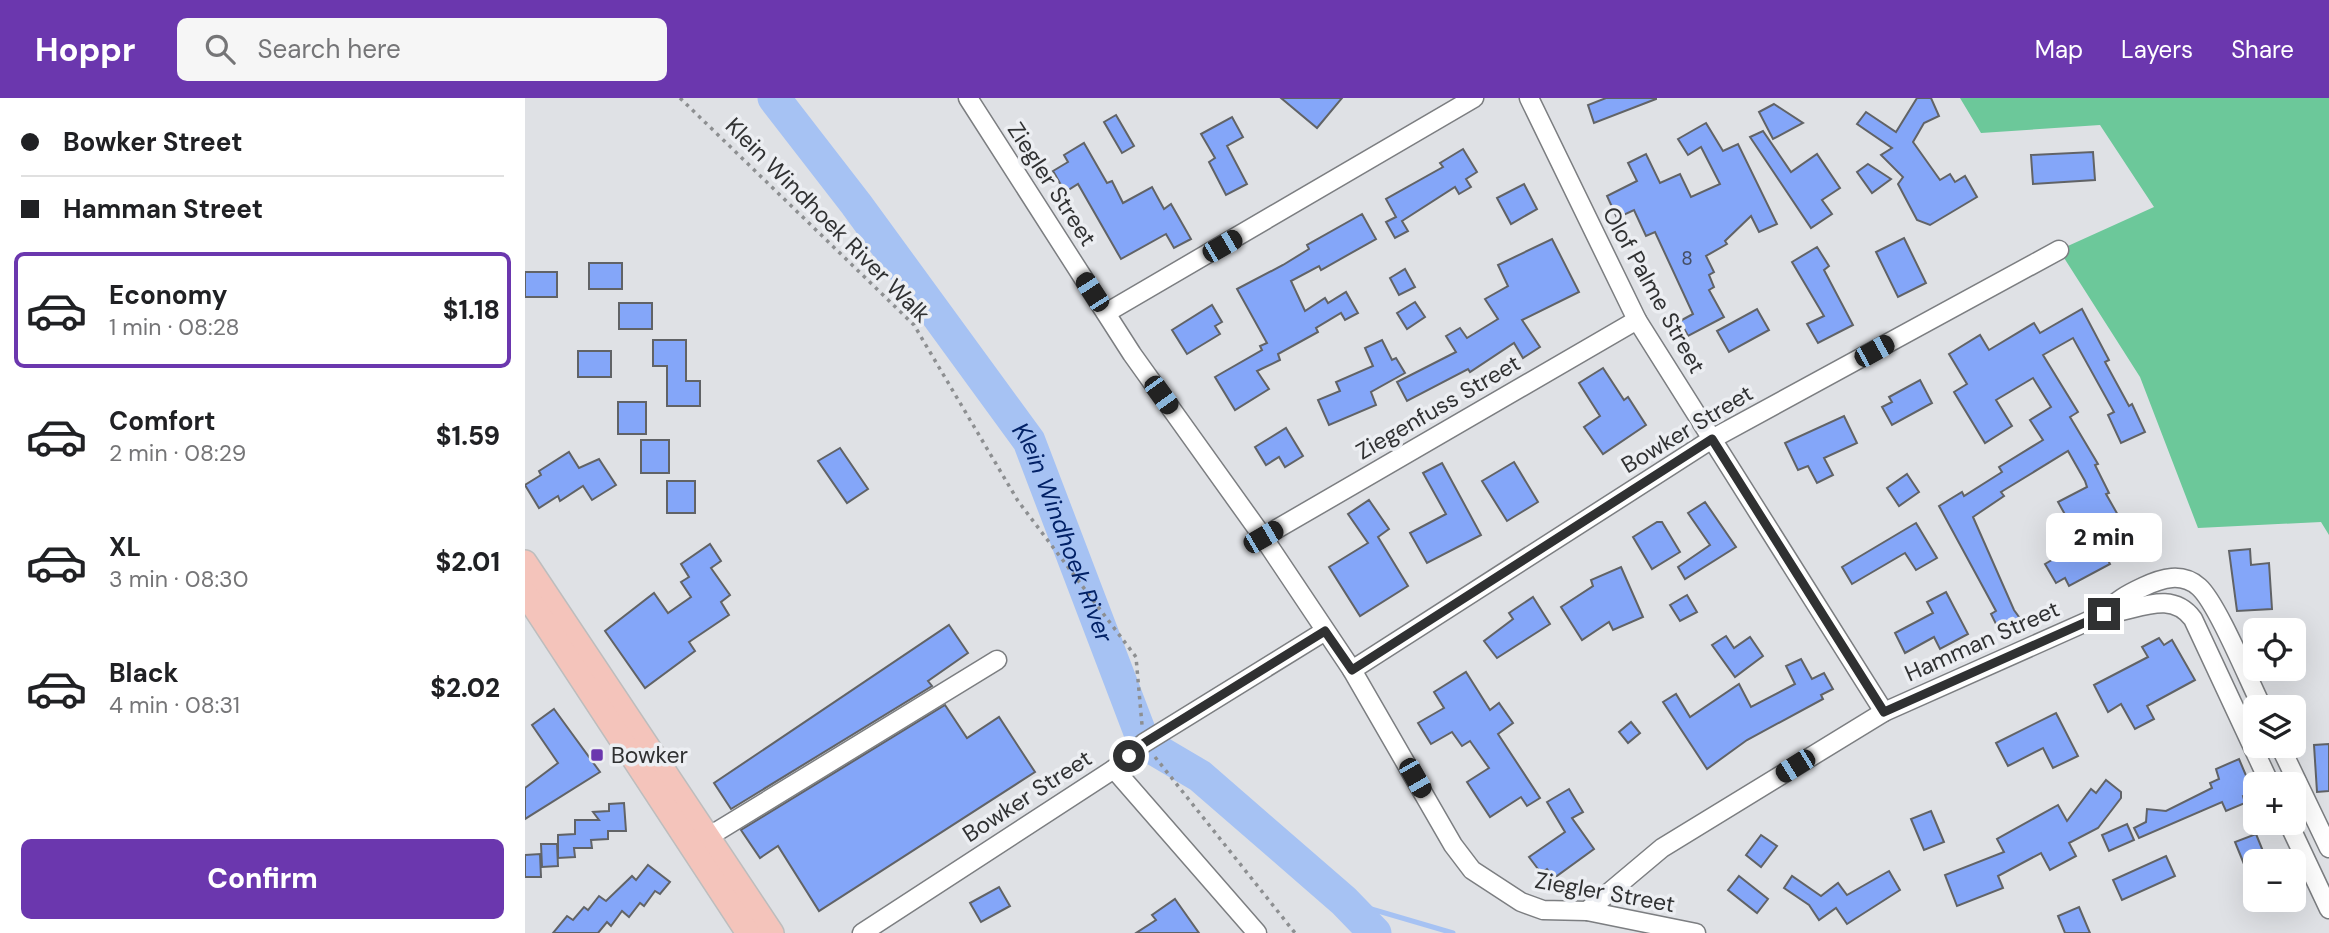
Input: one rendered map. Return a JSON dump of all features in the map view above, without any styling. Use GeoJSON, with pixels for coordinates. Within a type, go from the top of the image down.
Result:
{"type":"FeatureCollection","features":[{"type":"Feature","properties":{"kind":"main road"},"geometry":{"type":"LineString","coordinates":[[525,562],[772,933]]}},
{"type":"Feature","properties":{"kind":"main road"},"geometry":{"type":"LineString","coordinates":[[525,593],[748,933]]}},
{"type":"Feature","properties":{"kind":"street","name":"Ziegler Street"},"geometry":{"type":"LineString","coordinates":[[968,98],[1132,354],[1263,537],[1352,670],[1453,845],[1472,870],[1521,902],[1543,910],[1587,911],[1696,933]]}},
{"type":"Feature","properties":{"kind":"street"},"geometry":{"type":"LineString","coordinates":[[1106,313],[1474,98]]}},
{"type":"Feature","properties":{"kind":"street","name":"Olof Palme Street"},"geometry":{"type":"LineString","coordinates":[[1529,98],[1637,320],[1884,712]]}},
{"type":"Feature","properties":{"kind":"street","name":"Bowker Street"},"geometry":{"type":"LineString","coordinates":[[1352,670],[1712,439],[2059,250]]}},
{"type":"Feature","properties":{"kind":"street","name":"Ziegenfuss Street"},"geometry":{"type":"LineString","coordinates":[[1263,537],[1637,320]]}},
{"type":"Feature","properties":{"kind":"street"},"geometry":{"type":"LineString","coordinates":[[2104,614],[2114,603],[2159,579],[2173,577],[2187,580],[2201,588],[2221,622],[2256,695]]}},
{"type":"Feature","properties":{"kind":"street","name":"Hamman Street"},"geometry":{"type":"LineString","coordinates":[[1587,911],[1662,848],[1884,712],[2104,614],[2123,613],[2162,602],[2186,609],[2193,619],[2264,772]]}},
{"type":"Feature","properties":{"kind":"street","name":"Bowker Street"},"geometry":{"type":"LineString","coordinates":[[862,933],[1114,769],[1144,743],[1325,631]]}},
{"type":"Feature","properties":{"kind":"street"},"geometry":{"type":"LineString","coordinates":[[708,837],[997,660]]}},
{"type":"Feature","properties":{"kind":"street"},"geometry":{"type":"LineString","coordinates":[[2286,758],[2329,848]]}},
{"type":"Feature","properties":{"kind":"street"},"geometry":{"type":"LineString","coordinates":[[1114,769],[1257,933]]}},
{"type":"Feature","properties":{"kind":"street"},"geometry":{"type":"LineString","coordinates":[[2294,835],[2329,909]]}},
{"type":"Feature","properties":{"kind":"path","name":"Klein Windhoek River Walk"},"geometry":{"type":"LineString","coordinates":[[680,98],[914,325],[1018,501],[1136,657],[1144,743]]}},
{"type":"Feature","properties":{"kind":"path"},"geometry":{"type":"LineString","coordinates":[[1144,743],[1295,933]]}},
{"type":"Feature","properties":{"kind":"green space"},"geometry":{"type":"Polygon","coordinates":[[[1960,98],[2329,98],[2329,535],[2321,522],[2198,528],[2140,377],[2059,250],[2154,207],[2100,125],[1981,133],[1960,98]]]}},
{"type":"Feature","properties":{"kind":"building"},"geometry":{"type":"Polygon","coordinates":[[[1281,98],[1342,98],[1317,128],[1281,98]]]}},
{"type":"Feature","properties":{"kind":"building"},"geometry":{"type":"Polygon","coordinates":[[[1606,98],[1656,99],[1594,123],[1588,105],[1606,98]]]}},
{"type":"Feature","properties":{"kind":"building"},"geometry":{"type":"Polygon","coordinates":[[[1917,98],[1931,98],[1939,116],[1924,123],[1913,142],[1940,180],[1950,174],[1955,182],[1965,176],[1977,197],[1930,225],[1917,220],[1898,184],[1903,177],[1881,155],[1892,148],[1857,124],[1866,112],[1896,132],[1917,98]]]}},
{"type":"Feature","properties":{"kind":"building"},"geometry":{"type":"Polygon","coordinates":[[[1774,104],[1803,123],[1773,139],[1759,112],[1774,104]]]}},
{"type":"Feature","properties":{"kind":"building"},"geometry":{"type":"Polygon","coordinates":[[[1116,115],[1134,146],[1122,153],[1104,122],[1116,115]]]}},
{"type":"Feature","properties":{"kind":"building"},"geometry":{"type":"Polygon","coordinates":[[[1232,117],[1243,137],[1227,146],[1247,184],[1226,195],[1209,162],[1215,158],[1201,134],[1232,117]]]}},
{"type":"Feature","properties":{"kind":"building"},"geometry":{"type":"Polygon","coordinates":[[[1706,123],[1723,151],[1738,144],[1777,224],[1759,232],[1751,216],[1725,241],[1727,244],[1706,256],[1714,272],[1709,275],[1714,287],[1709,290],[1724,317],[1688,336],[1680,321],[1693,314],[1655,232],[1646,236],[1634,210],[1617,218],[1607,196],[1637,181],[1628,163],[1646,154],[1660,183],[1680,174],[1691,197],[1720,184],[1701,147],[1688,155],[1678,139],[1706,123]]]}},
{"type":"Feature","properties":{"kind":"building"},"geometry":{"type":"Polygon","coordinates":[[[1763,131],[1791,172],[1817,154],[1840,188],[1822,200],[1832,214],[1811,228],[1750,137],[1763,131]]]}},
{"type":"Feature","properties":{"kind":"building"},"geometry":{"type":"Polygon","coordinates":[[[1084,143],[1107,183],[1112,181],[1123,203],[1152,187],[1164,209],[1171,204],[1191,239],[1174,248],[1166,234],[1121,259],[1078,184],[1065,192],[1053,171],[1068,162],[1064,155],[1084,143]]]}},
{"type":"Feature","properties":{"kind":"building"},"geometry":{"type":"Polygon","coordinates":[[[1463,149],[1477,172],[1466,179],[1471,187],[1459,194],[1455,187],[1402,221],[1408,231],[1395,238],[1386,222],[1396,217],[1386,199],[1443,167],[1440,163],[1463,149]]]}},
{"type":"Feature","properties":{"kind":"building"},"geometry":{"type":"Polygon","coordinates":[[[2093,152],[2095,180],[2033,184],[2031,155],[2093,152]]]}},
{"type":"Feature","properties":{"kind":"building"},"geometry":{"type":"Polygon","coordinates":[[[1868,164],[1891,179],[1872,193],[1857,172],[1868,164]]]}},
{"type":"Feature","properties":{"kind":"building"},"geometry":{"type":"Polygon","coordinates":[[[1524,184],[1537,209],[1511,224],[1497,198],[1524,184]]]}},
{"type":"Feature","properties":{"kind":"building"},"geometry":{"type":"Polygon","coordinates":[[[1362,214],[1376,239],[1321,270],[1319,266],[1291,281],[1305,311],[1325,298],[1328,303],[1346,292],[1358,313],[1345,320],[1341,313],[1316,328],[1318,332],[1278,354],[1280,360],[1257,371],[1269,389],[1235,410],[1215,377],[1262,350],[1260,346],[1267,343],[1237,289],[1283,265],[1309,249],[1307,245],[1362,214]]]}},
{"type":"Feature","properties":{"kind":"building"},"geometry":{"type":"Polygon","coordinates":[[[1904,238],[1926,283],[1898,297],[1876,252],[1904,238]]]}},
{"type":"Feature","properties":{"kind":"building"},"geometry":{"type":"Polygon","coordinates":[[[1552,239],[1579,292],[1522,320],[1540,347],[1523,358],[1514,343],[1470,372],[1468,369],[1407,401],[1397,382],[1456,352],[1446,336],[1460,328],[1467,338],[1498,319],[1485,299],[1508,286],[1498,265],[1552,239]]]}},
{"type":"Feature","properties":{"kind":"building"},"geometry":{"type":"Polygon","coordinates":[[[1817,247],[1829,266],[1824,270],[1853,325],[1818,343],[1807,324],[1824,316],[1792,262],[1817,247]]]}},
{"type":"Feature","properties":{"kind":"building"},"geometry":{"type":"Polygon","coordinates":[[[589,263],[622,263],[622,289],[589,289],[589,263]]]}},
{"type":"Feature","properties":{"kind":"building"},"geometry":{"type":"Polygon","coordinates":[[[1405,269],[1415,287],[1399,295],[1390,278],[1405,269]]]}},
{"type":"Feature","properties":{"kind":"building"},"geometry":{"type":"Polygon","coordinates":[[[525,272],[557,272],[557,297],[525,297],[525,272]]]}},
{"type":"Feature","properties":{"kind":"building"},"geometry":{"type":"Polygon","coordinates":[[[1415,302],[1425,317],[1407,329],[1397,313],[1415,302]]]}},
{"type":"Feature","properties":{"kind":"building"},"geometry":{"type":"Polygon","coordinates":[[[619,303],[652,303],[652,329],[619,329],[619,303]]]}},
{"type":"Feature","properties":{"kind":"building"},"geometry":{"type":"Polygon","coordinates":[[[1212,305],[1222,322],[1215,326],[1220,334],[1187,354],[1172,330],[1212,305]]]}},
{"type":"Feature","properties":{"kind":"building"},"geometry":{"type":"Polygon","coordinates":[[[1757,309],[1769,330],[1729,352],[1717,331],[1757,309]]]}},
{"type":"Feature","properties":{"kind":"building"},"geometry":{"type":"Polygon","coordinates":[[[2082,309],[2109,360],[2105,362],[2129,406],[2132,404],[2145,432],[2121,443],[2108,415],[2114,412],[2073,338],[2043,355],[2078,412],[2070,417],[2098,464],[2095,465],[2109,493],[2106,494],[2135,545],[2108,560],[2110,564],[2069,586],[2065,578],[2056,583],[2045,564],[2081,543],[2058,502],[2087,487],[2068,451],[2001,492],[2004,496],[1973,517],[2014,610],[2024,624],[2002,636],[1991,614],[1996,611],[1939,506],[1962,492],[1964,496],[2002,472],[1999,467],[2043,440],[2030,420],[2051,407],[2033,378],[1996,400],[2012,426],[1985,443],[1954,392],[1967,384],[1949,354],[1980,335],[1989,350],[2034,323],[2040,333],[2082,309]]]}},
{"type":"Feature","properties":{"kind":"building"},"geometry":{"type":"Polygon","coordinates":[[[653,340],[686,340],[686,381],[700,381],[700,406],[667,406],[667,366],[653,366],[653,340]]]}},
{"type":"Feature","properties":{"kind":"building"},"geometry":{"type":"Polygon","coordinates":[[[1382,340],[1392,360],[1396,358],[1405,373],[1371,392],[1376,405],[1329,425],[1318,400],[1340,391],[1336,382],[1373,366],[1365,348],[1382,340]]]}},
{"type":"Feature","properties":{"kind":"building"},"geometry":{"type":"Polygon","coordinates":[[[578,351],[611,351],[611,377],[578,377],[578,351]]]}},
{"type":"Feature","properties":{"kind":"building"},"geometry":{"type":"Polygon","coordinates":[[[1603,368],[1624,400],[1628,397],[1646,425],[1603,454],[1584,427],[1600,416],[1579,383],[1603,368]]]}},
{"type":"Feature","properties":{"kind":"building"},"geometry":{"type":"Polygon","coordinates":[[[1920,380],[1932,403],[1892,425],[1882,407],[1892,402],[1889,397],[1920,380]]]}},
{"type":"Feature","properties":{"kind":"building"},"geometry":{"type":"Polygon","coordinates":[[[618,402],[646,402],[646,434],[618,434],[618,402]]]}},
{"type":"Feature","properties":{"kind":"building"},"geometry":{"type":"Polygon","coordinates":[[[1844,416],[1857,443],[1824,458],[1833,475],[1817,483],[1808,466],[1798,470],[1785,443],[1844,416]]]}},
{"type":"Feature","properties":{"kind":"building"},"geometry":{"type":"Polygon","coordinates":[[[1286,428],[1303,456],[1285,467],[1279,457],[1266,465],[1255,447],[1286,428]]]}},
{"type":"Feature","properties":{"kind":"building"},"geometry":{"type":"Polygon","coordinates":[[[641,440],[669,440],[669,473],[641,473],[641,440]]]}},
{"type":"Feature","properties":{"kind":"building"},"geometry":{"type":"Polygon","coordinates":[[[840,448],[868,489],[847,503],[818,461],[840,448]]]}},
{"type":"Feature","properties":{"kind":"building"},"geometry":{"type":"Polygon","coordinates":[[[569,452],[579,468],[599,459],[616,485],[592,500],[583,486],[560,501],[558,496],[539,508],[525,485],[541,475],[539,471],[569,452]]]}},
{"type":"Feature","properties":{"kind":"building"},"geometry":{"type":"Polygon","coordinates":[[[1514,462],[1538,502],[1507,521],[1482,481],[1514,462]]]}},
{"type":"Feature","properties":{"kind":"building"},"geometry":{"type":"Polygon","coordinates":[[[1442,463],[1481,535],[1427,563],[1410,533],[1446,514],[1423,473],[1442,463]]]}},
{"type":"Feature","properties":{"kind":"building"},"geometry":{"type":"Polygon","coordinates":[[[1907,474],[1919,492],[1899,506],[1887,488],[1907,474]]]}},
{"type":"Feature","properties":{"kind":"building"},"geometry":{"type":"Polygon","coordinates":[[[667,481],[695,481],[695,513],[667,513],[667,481]]]}},
{"type":"Feature","properties":{"kind":"building"},"geometry":{"type":"Polygon","coordinates":[[[1369,500],[1389,529],[1378,537],[1408,586],[1360,616],[1329,567],[1368,543],[1348,514],[1369,500]]]}},
{"type":"Feature","properties":{"kind":"building"},"geometry":{"type":"Polygon","coordinates":[[[1705,502],[1736,547],[1685,579],[1678,567],[1710,545],[1688,513],[1705,502]]]}},
{"type":"Feature","properties":{"kind":"building"},"geometry":{"type":"Polygon","coordinates":[[[1657,522],[1662,522],[1680,552],[1652,569],[1633,537],[1657,522]]]}},
{"type":"Feature","properties":{"kind":"building"},"geometry":{"type":"Polygon","coordinates":[[[1916,523],[1937,558],[1916,570],[1905,553],[1852,584],[1842,567],[1916,523]]]}},
{"type":"Feature","properties":{"kind":"building"},"geometry":{"type":"Polygon","coordinates":[[[710,544],[721,561],[711,568],[730,595],[721,602],[729,615],[689,642],[695,651],[645,688],[605,631],[654,593],[668,613],[691,597],[681,582],[689,577],[681,564],[710,544]]]}},
{"type":"Feature","properties":{"kind":"building"},"geometry":{"type":"Polygon","coordinates":[[[2250,549],[2251,565],[2269,563],[2272,609],[2237,611],[2229,551],[2250,549]]]}},
{"type":"Feature","properties":{"kind":"building"},"geometry":{"type":"Polygon","coordinates":[[[1621,567],[1643,617],[1613,630],[1609,622],[1582,640],[1561,607],[1593,586],[1591,580],[1621,567]]]}},
{"type":"Feature","properties":{"kind":"building"},"geometry":{"type":"Polygon","coordinates":[[[1946,592],[1968,634],[1940,649],[1934,637],[1905,653],[1895,633],[1933,613],[1927,602],[1946,592]]]}},
{"type":"Feature","properties":{"kind":"building"},"geometry":{"type":"Polygon","coordinates":[[[1687,595],[1697,612],[1680,621],[1670,605],[1687,595]]]}},
{"type":"Feature","properties":{"kind":"building"},"geometry":{"type":"Polygon","coordinates":[[[1533,597],[1550,624],[1497,658],[1484,641],[1513,619],[1509,613],[1533,597]]]}},
{"type":"Feature","properties":{"kind":"building"},"geometry":{"type":"Polygon","coordinates":[[[949,625],[968,653],[928,681],[932,686],[731,809],[714,783],[949,625]]]}},
{"type":"Feature","properties":{"kind":"building"},"geometry":{"type":"Polygon","coordinates":[[[1726,636],[1734,648],[1750,637],[1763,656],[1735,677],[1712,645],[1726,636]]]}},
{"type":"Feature","properties":{"kind":"building"},"geometry":{"type":"Polygon","coordinates":[[[2159,638],[2164,645],[2172,640],[2195,680],[2147,706],[2154,719],[2135,729],[2121,704],[2108,712],[2094,685],[2148,657],[2142,647],[2159,638]]]}},
{"type":"Feature","properties":{"kind":"building"},"geometry":{"type":"Polygon","coordinates":[[[1801,659],[1812,679],[1824,673],[1833,689],[1821,695],[1823,699],[1747,740],[1707,769],[1663,702],[1676,694],[1690,717],[1739,684],[1751,707],[1795,684],[1786,666],[1801,659]]]}},
{"type":"Feature","properties":{"kind":"building"},"geometry":{"type":"Polygon","coordinates":[[[1466,672],[1490,710],[1499,703],[1513,723],[1498,734],[1540,798],[1527,806],[1521,797],[1490,817],[1467,782],[1489,768],[1470,741],[1462,746],[1452,732],[1431,744],[1418,723],[1444,708],[1434,692],[1466,672]]]}},
{"type":"Feature","properties":{"kind":"building"},"geometry":{"type":"Polygon","coordinates":[[[945,705],[967,738],[999,717],[1035,772],[819,911],[778,846],[760,858],[741,830],[945,705]]]}},
{"type":"Feature","properties":{"kind":"building"},"geometry":{"type":"Polygon","coordinates":[[[554,709],[600,772],[525,819],[525,788],[558,763],[532,725],[554,709]]]}},
{"type":"Feature","properties":{"kind":"building"},"geometry":{"type":"Polygon","coordinates":[[[2056,713],[2078,756],[2053,768],[2043,748],[2008,766],[1996,743],[2056,713]]]}},
{"type":"Feature","properties":{"kind":"building"},"geometry":{"type":"Polygon","coordinates":[[[1631,722],[1640,733],[1628,743],[1619,732],[1631,722]]]}},
{"type":"Feature","properties":{"kind":"building"},"geometry":{"type":"Polygon","coordinates":[[[2329,744],[2329,791],[2317,792],[2314,745],[2329,744]]]}},
{"type":"Feature","properties":{"kind":"building"},"geometry":{"type":"Polygon","coordinates":[[[2239,759],[2245,772],[2243,804],[2226,811],[2222,802],[2139,838],[2134,828],[2146,822],[2147,809],[2166,811],[2212,788],[2210,783],[2219,779],[2216,769],[2239,759]]]}},
{"type":"Feature","properties":{"kind":"building"},"geometry":{"type":"Polygon","coordinates":[[[2106,780],[2121,792],[2121,798],[2098,828],[2069,843],[2076,856],[2050,870],[2041,853],[1998,876],[2003,888],[1957,906],[1945,875],[2004,852],[1997,839],[2058,805],[2067,821],[2091,789],[2096,793],[2106,780]]]}},
{"type":"Feature","properties":{"kind":"building"},"geometry":{"type":"Polygon","coordinates":[[[1569,789],[1583,812],[1572,818],[1594,849],[1554,878],[1547,869],[1541,873],[1529,857],[1565,832],[1547,802],[1569,789]]]}},
{"type":"Feature","properties":{"kind":"building"},"geometry":{"type":"Polygon","coordinates":[[[624,803],[626,831],[608,831],[608,839],[591,840],[592,848],[574,848],[575,857],[558,858],[558,835],[575,834],[575,820],[599,820],[593,812],[609,811],[609,804],[624,803]]]}},
{"type":"Feature","properties":{"kind":"building"},"geometry":{"type":"Polygon","coordinates":[[[1931,811],[1944,842],[1924,850],[1911,819],[1931,811]]]}},
{"type":"Feature","properties":{"kind":"building"},"geometry":{"type":"Polygon","coordinates":[[[2127,824],[2134,840],[2109,851],[2102,835],[2127,824]]]}},
{"type":"Feature","properties":{"kind":"building"},"geometry":{"type":"Polygon","coordinates":[[[1761,835],[1777,846],[1761,867],[1746,855],[1761,835]]]}},
{"type":"Feature","properties":{"kind":"building"},"geometry":{"type":"Polygon","coordinates":[[[2256,835],[2262,849],[2243,849],[2243,862],[2235,842],[2256,835]]]}},
{"type":"Feature","properties":{"kind":"building"},"geometry":{"type":"Polygon","coordinates":[[[541,844],[557,844],[558,866],[542,867],[541,844]]]}},
{"type":"Feature","properties":{"kind":"building"},"geometry":{"type":"Polygon","coordinates":[[[540,854],[541,877],[525,877],[525,855],[540,854]]]}},
{"type":"Feature","properties":{"kind":"building"},"geometry":{"type":"Polygon","coordinates":[[[2166,856],[2175,876],[2122,900],[2113,880],[2166,856]]]}},
{"type":"Feature","properties":{"kind":"building"},"geometry":{"type":"Polygon","coordinates":[[[648,865],[670,882],[660,894],[655,891],[644,906],[640,903],[629,917],[622,911],[611,926],[607,922],[598,933],[553,933],[567,916],[573,920],[584,907],[588,910],[599,896],[606,901],[632,876],[636,880],[648,865]]]}},
{"type":"Feature","properties":{"kind":"building"},"geometry":{"type":"Polygon","coordinates":[[[1889,871],[1900,890],[1847,924],[1836,908],[1819,920],[1809,905],[1784,888],[1792,876],[1821,896],[1838,883],[1847,895],[1889,871]]]}},
{"type":"Feature","properties":{"kind":"building"},"geometry":{"type":"Polygon","coordinates":[[[1739,876],[1768,899],[1757,913],[1728,890],[1739,876]]]}},
{"type":"Feature","properties":{"kind":"building"},"geometry":{"type":"Polygon","coordinates":[[[999,887],[1010,906],[981,922],[970,903],[999,887]]]}},
{"type":"Feature","properties":{"kind":"building"},"geometry":{"type":"Polygon","coordinates":[[[1175,899],[1199,933],[1136,933],[1156,920],[1152,915],[1175,899]]]}},
{"type":"Feature","properties":{"kind":"building"},"geometry":{"type":"Polygon","coordinates":[[[2079,907],[2090,933],[2065,933],[2058,916],[2079,907]]]}},
{"type":"Feature","properties":{"kind":"waterway","name":"Klein Windhoek River"},"geometry":{"type":"LineString","coordinates":[[774,98],[856,204],[1029,441],[1144,743],[1200,776],[1344,901],[1375,933]]}},
{"type":"Feature","properties":{"kind":"waterway"},"geometry":{"type":"LineString","coordinates":[[1344,901],[1453,933]]}},
{"type":"Feature","properties":{"kind":"place","name":"Bowker"},"geometry":{"type":"Point","coordinates":[597,755]}},
{"type":"Feature","properties":{"kind":"route"},"geometry":{"type":"LineString","coordinates":[[1129,756],[1144,743],[1325,631],[1352,670],[1712,439],[1884,712],[2104,614]]}}]}
